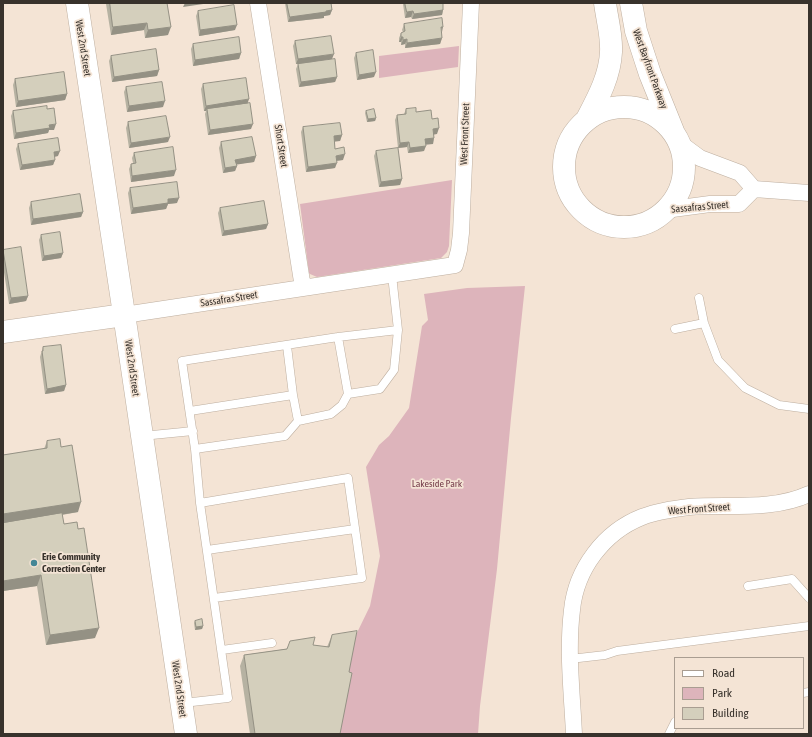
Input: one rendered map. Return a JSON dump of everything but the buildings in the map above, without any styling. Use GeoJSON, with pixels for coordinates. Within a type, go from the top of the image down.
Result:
{"type":"FeatureCollection","features":[{"type":"Feature","properties":{"kind":"main road","name":"West 2nd Street"},"geometry":{"type":"LineString","coordinates":[[76,3],[186,734]]}},
{"type":"Feature","properties":{"kind":"main road"},"geometry":{"type":"LineString","coordinates":[[587,119],[602,111],[617,107],[634,108],[649,113],[663,122],[676,138],[681,149],[684,166],[682,182],[675,197],[665,210],[652,220],[636,226],[620,227],[604,224],[590,216],[578,206],[569,192],[564,176],[564,160],[568,145],[576,131],[587,119],[602,89],[608,69],[611,52],[605,3]]}},
{"type":"Feature","properties":{"kind":"main road","name":"West Bayfront Parkway"},"geometry":{"type":"LineString","coordinates":[[631,3],[636,31],[650,74],[676,138]]}},
{"type":"Feature","properties":{"kind":"main road","name":"Sassafras Street"},"geometry":{"type":"LineString","coordinates":[[3,332],[124,315]]}},
{"type":"Feature","properties":{"kind":"street","name":"Short Street"},"geometry":{"type":"LineString","coordinates":[[258,3],[303,288]]}},
{"type":"Feature","properties":{"kind":"street","name":"West Front Street"},"geometry":{"type":"LineString","coordinates":[[455,265],[461,233],[471,3]]}},
{"type":"Feature","properties":{"kind":"street"},"geometry":{"type":"LineString","coordinates":[[676,138],[700,158],[740,173],[754,189],[809,193]]}},
{"type":"Feature","properties":{"kind":"street","name":"Sassafras Street"},"geometry":{"type":"LineString","coordinates":[[665,210],[710,204],[739,204],[754,189]]}},
{"type":"Feature","properties":{"kind":"street","name":"Sassafras Street"},"geometry":{"type":"LineString","coordinates":[[124,315],[455,265]]}},
{"type":"Feature","properties":{"kind":"street","name":"West Front Street"},"geometry":{"type":"LineString","coordinates":[[574,734],[570,659],[572,608],[579,580],[590,558],[608,539],[624,526],[658,512],[689,508],[752,506],[800,498],[809,494]]}},
{"type":"Feature","properties":{"kind":"lane"},"geometry":{"type":"LineString","coordinates":[[348,394],[380,389],[394,370],[398,330],[392,275]]}},
{"type":"Feature","properties":{"kind":"lane"},"geometry":{"type":"LineString","coordinates":[[699,298],[704,323],[718,360],[745,388],[779,405],[809,409]]}},
{"type":"Feature","properties":{"kind":"lane"},"geometry":{"type":"LineString","coordinates":[[675,329],[704,323]]}},
{"type":"Feature","properties":{"kind":"lane"},"geometry":{"type":"LineString","coordinates":[[181,703],[228,698],[200,503],[196,449],[182,361],[338,337],[398,330]]}},
{"type":"Feature","properties":{"kind":"lane"},"geometry":{"type":"LineString","coordinates":[[196,449],[285,436],[298,421],[331,414],[342,405],[348,394],[338,337]]}},
{"type":"Feature","properties":{"kind":"lane"},"geometry":{"type":"LineString","coordinates":[[287,346],[298,421]]}},
{"type":"Feature","properties":{"kind":"lane"},"geometry":{"type":"LineString","coordinates":[[190,411],[293,395]]}},
{"type":"Feature","properties":{"kind":"lane"},"geometry":{"type":"LineString","coordinates":[[142,436],[193,431]]}},
{"type":"Feature","properties":{"kind":"lane"},"geometry":{"type":"LineString","coordinates":[[200,503],[348,478],[362,578],[214,598]]}},
{"type":"Feature","properties":{"kind":"lane"},"geometry":{"type":"LineString","coordinates":[[207,550],[355,529]]}},
{"type":"Feature","properties":{"kind":"lane"},"geometry":{"type":"LineString","coordinates":[[748,586],[792,579],[809,598]]}},
{"type":"Feature","properties":{"kind":"lane"},"geometry":{"type":"LineString","coordinates":[[570,659],[605,655],[617,651],[809,626]]}},
{"type":"Feature","properties":{"kind":"lane"},"geometry":{"type":"LineString","coordinates":[[222,650],[272,644]]}},
{"type":"Feature","properties":{"kind":"lane"},"geometry":{"type":"LineString","coordinates":[[669,734],[674,724]]}},
{"type":"Feature","properties":{"kind":"green space"},"geometry":{"type":"Polygon","coordinates":[[[459,46],[458,67],[379,78],[379,56],[459,46]]]}},
{"type":"Feature","properties":{"kind":"green space"},"geometry":{"type":"Polygon","coordinates":[[[452,180],[449,246],[447,252],[441,258],[317,277],[309,273],[300,204],[452,180]]]}},
{"type":"Feature","properties":{"kind":"green space","name":"Lakeside Park"},"geometry":{"type":"Polygon","coordinates":[[[525,286],[497,569],[480,706],[478,734],[338,734],[353,641],[370,606],[380,556],[366,467],[379,445],[389,436],[409,408],[422,326],[428,320],[424,294],[467,288],[525,286]]]}},
{"type":"Feature","properties":{"kind":"place","name":"Erie Community Correction Center"},"geometry":{"type":"Point","coordinates":[34,563]}}]}
